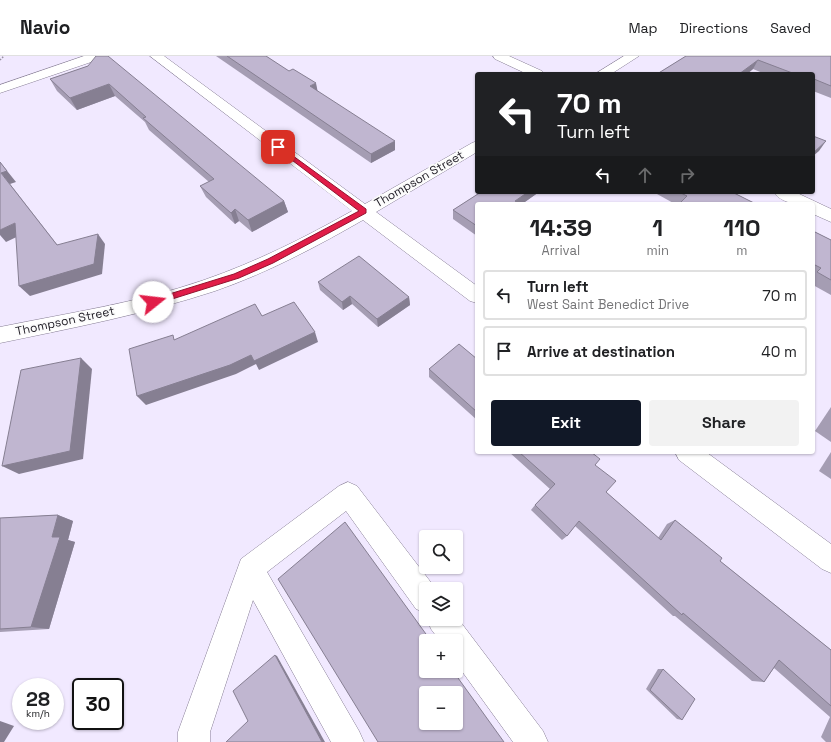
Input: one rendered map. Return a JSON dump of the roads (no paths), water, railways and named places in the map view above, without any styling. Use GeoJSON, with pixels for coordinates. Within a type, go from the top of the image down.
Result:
{"type":"FeatureCollection","features":[{"type":"Feature","properties":{"kind":"street"},"geometry":{"type":"LineString","coordinates":[[0,89],[96,56]]}},
{"type":"Feature","properties":{"kind":"street"},"geometry":{"type":"LineString","coordinates":[[156,56],[475,294]]}},
{"type":"Feature","properties":{"kind":"street"},"geometry":{"type":"LineString","coordinates":[[499,56],[533,72]]}},
{"type":"Feature","properties":{"kind":"street"},"geometry":{"type":"LineString","coordinates":[[605,72],[633,56]]}},
{"type":"Feature","properties":{"kind":"street","name":"Thompson Street"},"geometry":{"type":"LineString","coordinates":[[0,335],[153,302],[230,278],[298,248],[475,147]]}},
{"type":"Feature","properties":{"kind":"street"},"geometry":{"type":"LineString","coordinates":[[786,194],[802,202]]}},
{"type":"Feature","properties":{"kind":"street"},"geometry":{"type":"LineString","coordinates":[[815,208],[831,216]]}},
{"type":"Feature","properties":{"kind":"street"},"geometry":{"type":"LineString","coordinates":[[690,454],[831,560]]}},
{"type":"Feature","properties":{"kind":"street"},"geometry":{"type":"LineString","coordinates":[[194,742],[194,732],[250,568],[348,494],[419,590]]}},
{"type":"Feature","properties":{"kind":"street"},"geometry":{"type":"LineString","coordinates":[[250,568],[348,742]]}},
{"type":"Feature","properties":{"kind":"street"},"geometry":{"type":"LineString","coordinates":[[446,626],[532,742]]}}]}
